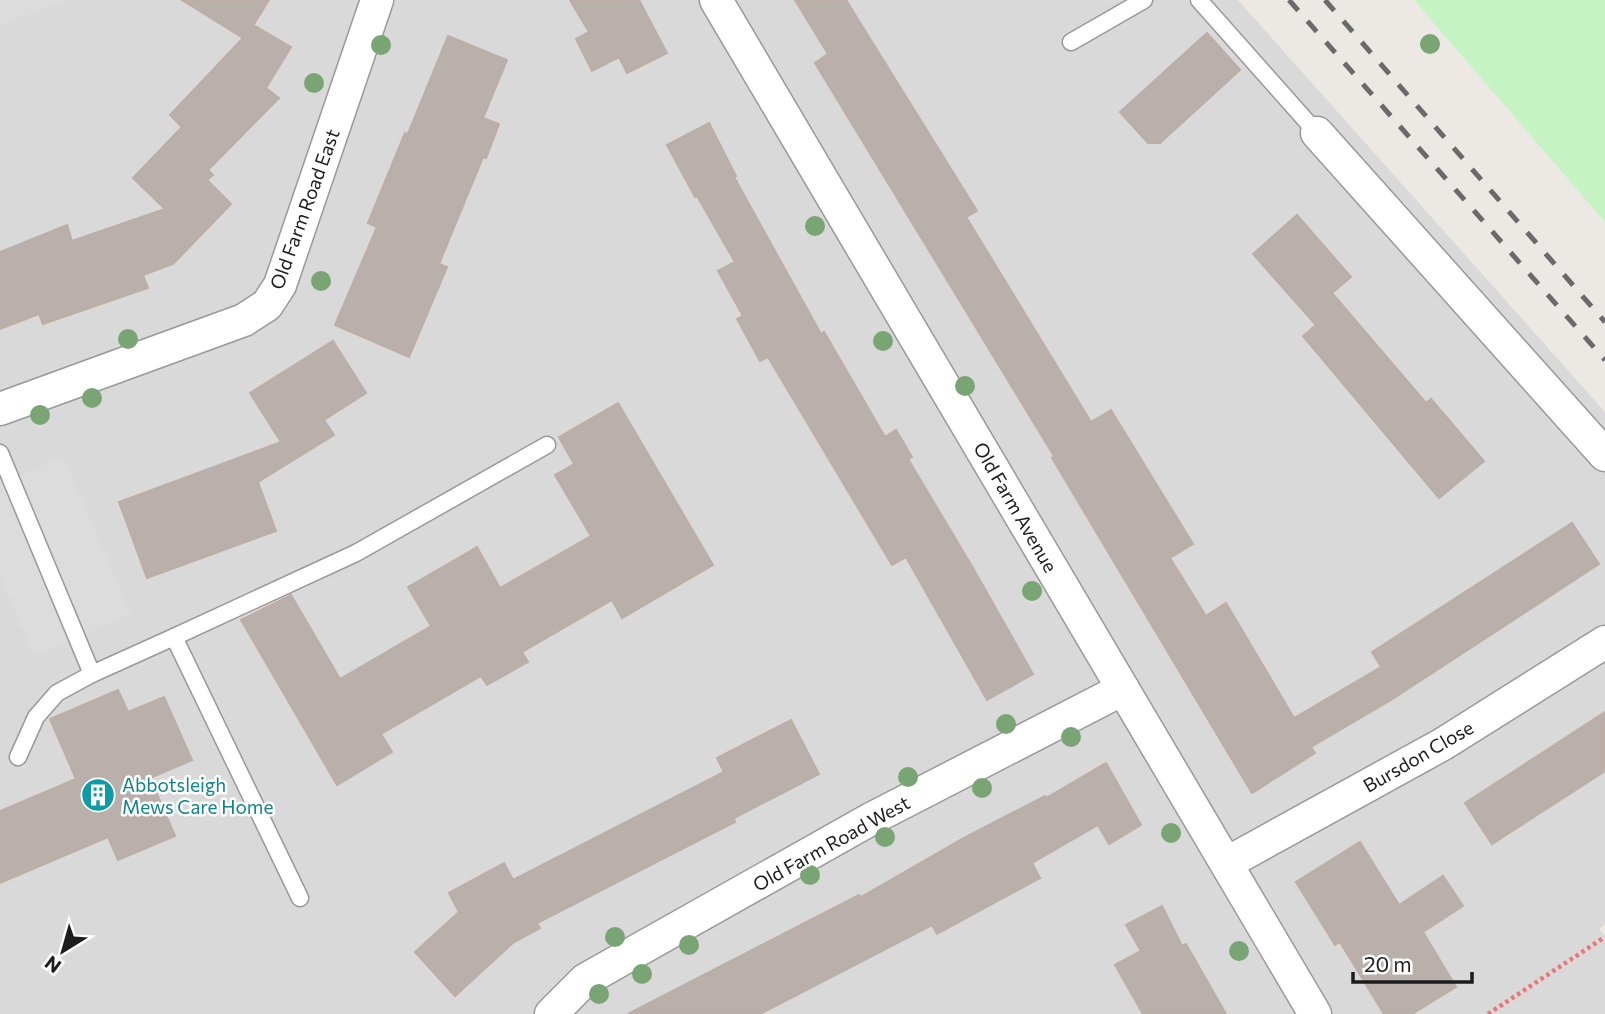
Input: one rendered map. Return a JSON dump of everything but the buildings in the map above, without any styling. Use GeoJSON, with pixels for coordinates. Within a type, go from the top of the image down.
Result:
{"type":"FeatureCollection","features":[{"type":"Feature","properties":{"kind":"street","name":"Old Farm Road East"},"geometry":{"type":"LineString","coordinates":[[0,409],[244,320],[267,305],[280,285],[377,0]]}},
{"type":"Feature","properties":{"kind":"street","name":"Old Farm Avenue"},"geometry":{"type":"LineString","coordinates":[[716,0],[1315,1014]]}},
{"type":"Feature","properties":{"kind":"street"},"geometry":{"type":"LineString","coordinates":[[1317,133],[1605,455]]}},
{"type":"Feature","properties":{"kind":"street","name":"Bursdon Close"},"geometry":{"type":"LineString","coordinates":[[1227,863],[1443,744],[1605,642]]}},
{"type":"Feature","properties":{"kind":"street","name":"Old Farm Road West"},"geometry":{"type":"LineString","coordinates":[[551,1014],[585,980],[871,819],[1123,689]]}},
{"type":"Feature","properties":{"kind":"lane"},"geometry":{"type":"LineString","coordinates":[[1071,42],[1144,0]]}},
{"type":"Feature","properties":{"kind":"lane"},"geometry":{"type":"LineString","coordinates":[[1199,0],[1317,133]]}},
{"type":"Feature","properties":{"kind":"lane"},"geometry":{"type":"LineString","coordinates":[[18,757],[36,717],[57,694],[92,674],[356,553],[548,445]]}},
{"type":"Feature","properties":{"kind":"lane"},"geometry":{"type":"LineString","coordinates":[[0,453],[92,674]]}},
{"type":"Feature","properties":{"kind":"lane"},"geometry":{"type":"LineString","coordinates":[[174,637],[300,898]]}},
{"type":"Feature","properties":{"kind":"path"},"geometry":{"type":"LineString","coordinates":[[1488,1014],[1605,937]]}},
{"type":"Feature","properties":{"kind":"shaded area"},"geometry":{"type":"Polygon","coordinates":[[[0,0],[66,0],[0,24],[0,0]]]}},
{"type":"Feature","properties":{"kind":"shaded area"},"geometry":{"type":"Polygon","coordinates":[[[66,0],[1238,0],[1605,412],[1605,924],[1599,929],[1605,937],[1605,1014],[0,1014],[0,24],[66,0]]]}},
{"type":"Feature","properties":{"kind":"shaded area"},"geometry":{"type":"Polygon","coordinates":[[[64,457],[131,614],[34,655],[0,575],[0,484],[64,457]]]}},
{"type":"Feature","properties":{"kind":"green space"},"geometry":{"type":"Polygon","coordinates":[[[1414,0],[1605,0],[1605,222],[1414,0]]]}},
{"type":"Feature","properties":{"kind":"railway"},"geometry":{"type":"LineString","coordinates":[[1289,0],[1605,360]]}},
{"type":"Feature","properties":{"kind":"railway"},"geometry":{"type":"LineString","coordinates":[[1325,0],[1605,322]]}},
{"type":"Feature","properties":{"kind":"place","name":"Abbotsleigh Mews Care Home"},"geometry":{"type":"Point","coordinates":[98,795]}}]}
